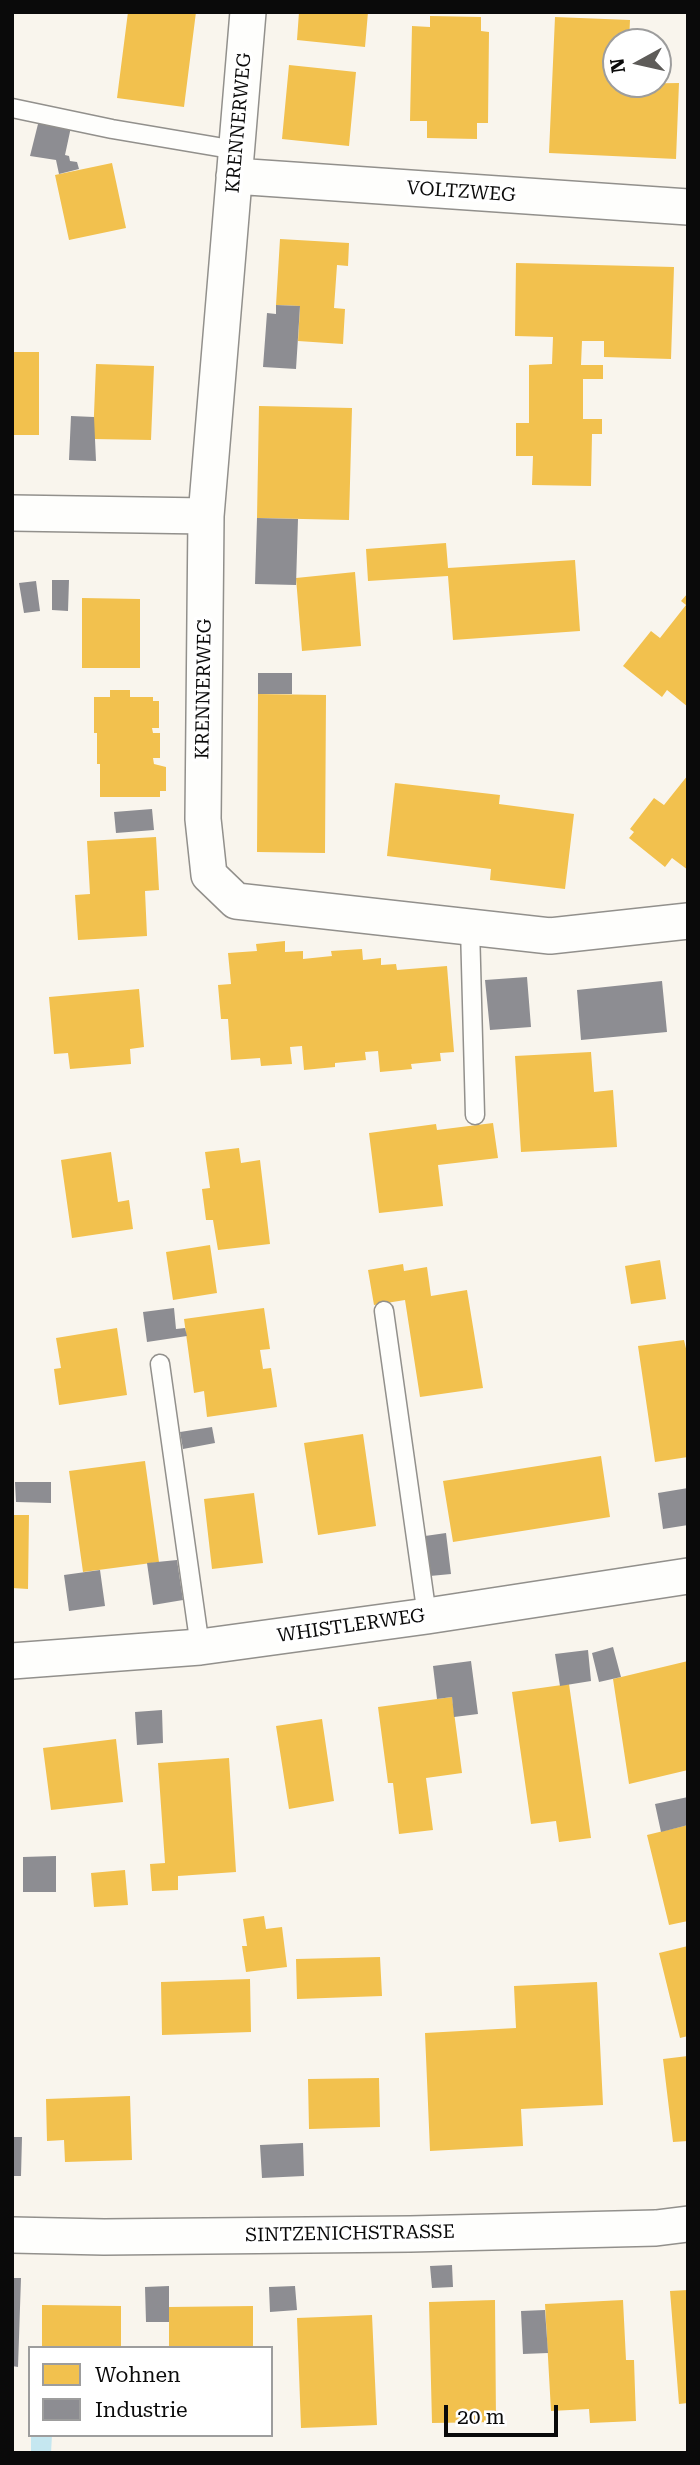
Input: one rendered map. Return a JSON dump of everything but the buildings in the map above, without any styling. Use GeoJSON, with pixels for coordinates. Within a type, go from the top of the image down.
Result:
{"type":"FeatureCollection","features":[{"type":"Feature","properties":{"kind":"street","name":"KRENNERWEG"},"geometry":{"type":"LineString","coordinates":[[248,12],[206,516],[203,818],[209,875],[236,901],[550,936],[688,921]]}},
{"type":"Feature","properties":{"kind":"street","name":"VOLTZWEG"},"geometry":{"type":"LineString","coordinates":[[235,163],[688,207]]}},
{"type":"Feature","properties":{"kind":"street"},"geometry":{"type":"LineString","coordinates":[[12,513],[206,516]]}},
{"type":"Feature","properties":{"kind":"street","name":"WHISTLERWEG"},"geometry":{"type":"LineString","coordinates":[[12,1661],[200,1647],[688,1576]]}},
{"type":"Feature","properties":{"kind":"street","name":"SINTZENICHSTRASSE"},"geometry":{"type":"LineString","coordinates":[[12,2235],[104,2237],[410,2234],[656,2228],[688,2224]]}},
{"type":"Feature","properties":{"kind":"lane"},"geometry":{"type":"LineString","coordinates":[[12,108],[112,129],[235,163]]}},
{"type":"Feature","properties":{"kind":"lane"},"geometry":{"type":"LineString","coordinates":[[470,927],[475,1115]]}},
{"type":"Feature","properties":{"kind":"lane"},"geometry":{"type":"LineString","coordinates":[[384,1311],[427,1616]]}},
{"type":"Feature","properties":{"kind":"lane"},"geometry":{"type":"LineString","coordinates":[[160,1364],[200,1647]]}},
{"type":"Feature","properties":{"kind":"water"},"geometry":{"type":"Polygon","coordinates":[[[31,2437],[52,2437],[51,2453],[31,2453],[31,2437]]]}}]}
